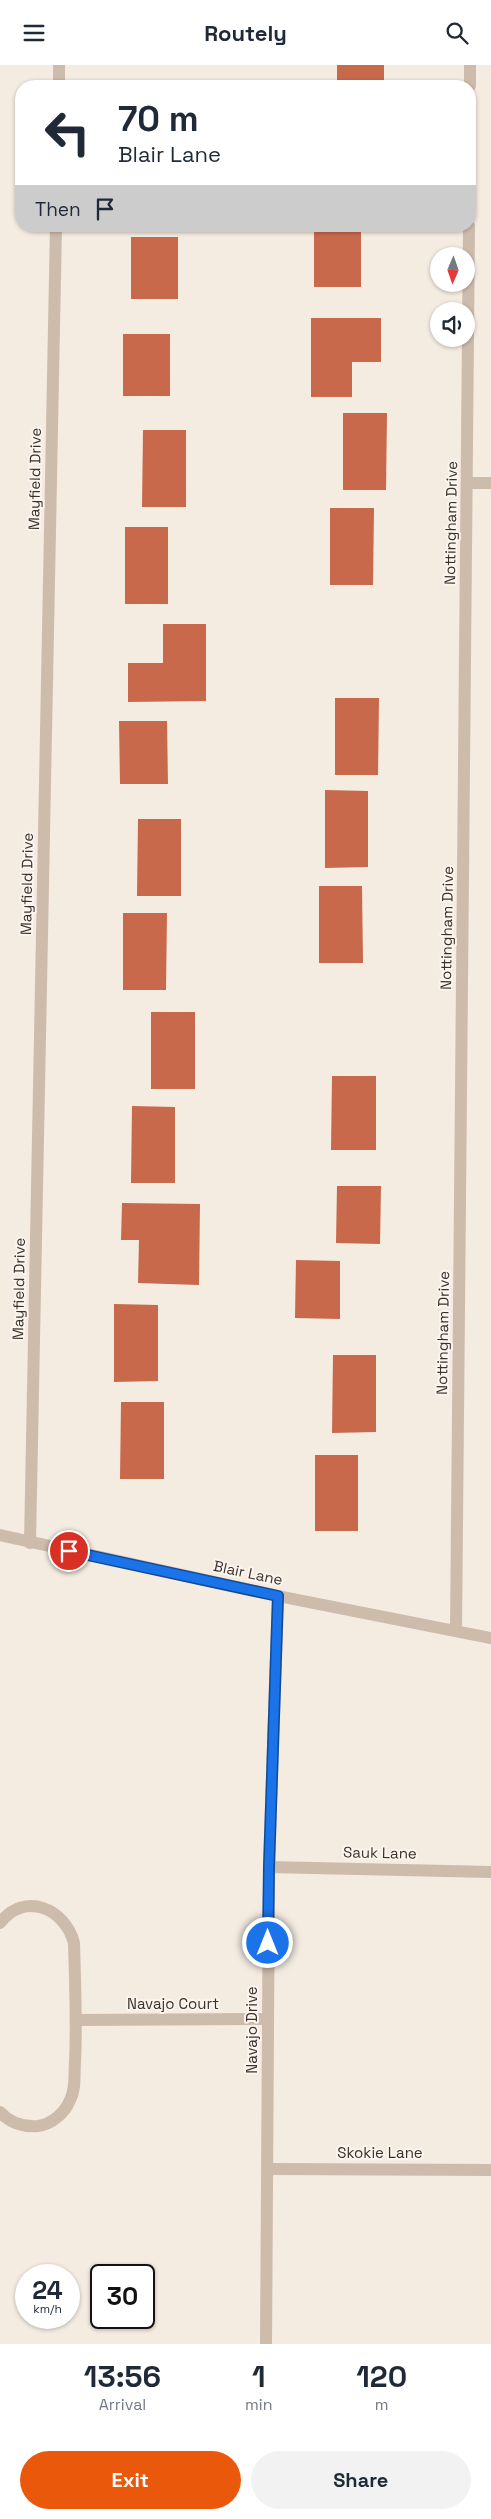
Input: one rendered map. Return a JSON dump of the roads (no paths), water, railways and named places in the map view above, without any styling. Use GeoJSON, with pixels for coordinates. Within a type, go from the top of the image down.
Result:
{"type":"FeatureCollection","features":[{"type":"Feature","properties":{"kind":"street"},"geometry":{"type":"LineString","coordinates":[[59,65],[59,80]]}},
{"type":"Feature","properties":{"kind":"street"},"geometry":{"type":"LineString","coordinates":[[470,65],[470,80]]}},
{"type":"Feature","properties":{"kind":"street","name":"Mayfield Drive"},"geometry":{"type":"LineString","coordinates":[[30,1543],[56,232]]}},
{"type":"Feature","properties":{"kind":"street","name":"Nottingham Drive"},"geometry":{"type":"LineString","coordinates":[[456,1631],[469,232]]}},
{"type":"Feature","properties":{"kind":"street"},"geometry":{"type":"LineString","coordinates":[[467,483],[491,483]]}},
{"type":"Feature","properties":{"kind":"street","name":"Blair Lane"},"geometry":{"type":"LineString","coordinates":[[0,1535],[278,1596],[491,1638]]}},
{"type":"Feature","properties":{"kind":"street","name":"Navajo Drive"},"geometry":{"type":"LineString","coordinates":[[266,2344],[269,1867],[278,1596]]}},
{"type":"Feature","properties":{"kind":"street","name":"Sauk Lane"},"geometry":{"type":"LineString","coordinates":[[269,1867],[491,1872]]}},
{"type":"Feature","properties":{"kind":"street"},"geometry":{"type":"LineString","coordinates":[[0,1923],[15,1910],[28,1906],[41,1907],[53,1911],[63,1920],[70,1930],[74,1943],[77,2020],[74,2085],[71,2099],[64,2111],[54,2120],[40,2125],[26,2126],[13,2122],[0,2112]]}},
{"type":"Feature","properties":{"kind":"street","name":"Navajo Court"},"geometry":{"type":"LineString","coordinates":[[77,2020],[268,2019]]}},
{"type":"Feature","properties":{"kind":"street","name":"Skokie Lane"},"geometry":{"type":"LineString","coordinates":[[268,2169],[491,2170]]}}]}
